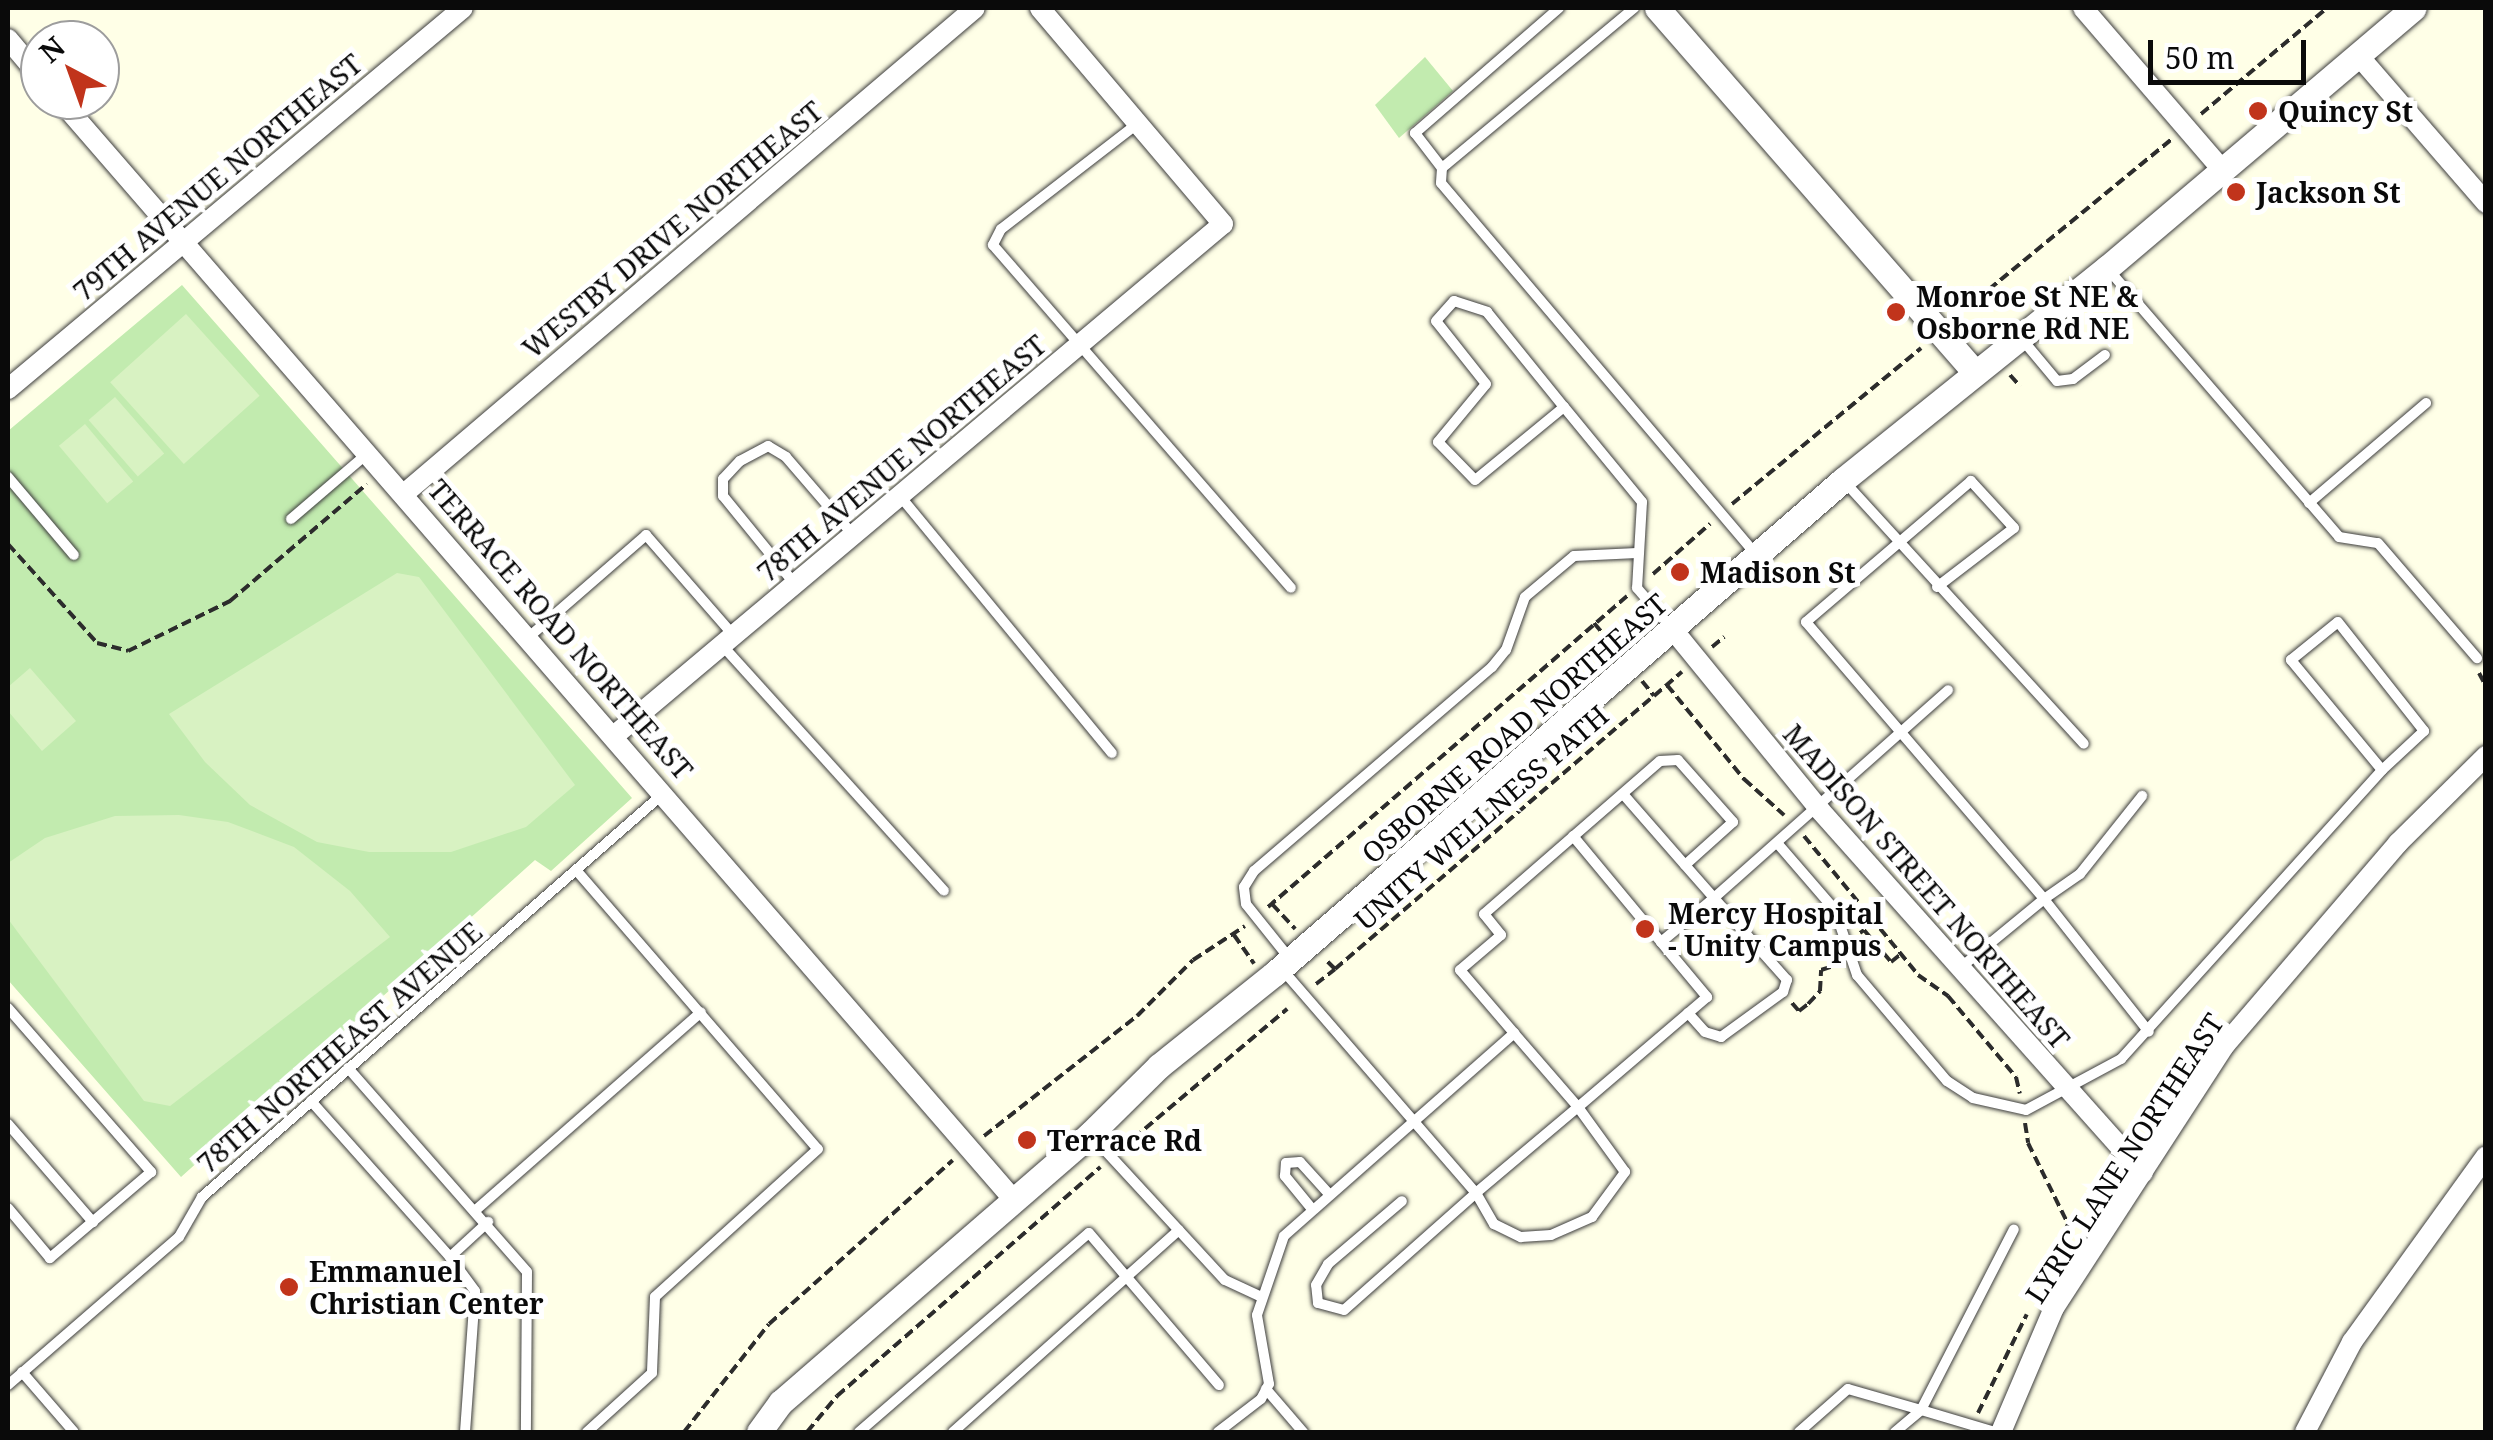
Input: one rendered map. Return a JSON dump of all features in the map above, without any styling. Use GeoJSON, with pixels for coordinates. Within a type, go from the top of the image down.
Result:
{"type":"FeatureCollection","features":[{"type":"Feature","properties":{"kind":"street","name":"79TH AVENUE NORTHEAST"},"geometry":{"type":"LineString","coordinates":[[8,389],[462,8]]}},
{"type":"Feature","properties":{"kind":"street","name":"WESTBY DRIVE NORTHEAST"},"geometry":{"type":"LineString","coordinates":[[405,492],[975,8]]}},
{"type":"Feature","properties":{"kind":"street"},"geometry":{"type":"LineString","coordinates":[[1040,8],[1140,122]]}},
{"type":"Feature","properties":{"kind":"street"},"geometry":{"type":"LineString","coordinates":[[1657,8],[1975,373]]}},
{"type":"Feature","properties":{"kind":"street"},"geometry":{"type":"LineString","coordinates":[[2083,8],[2220,167]]}},
{"type":"Feature","properties":{"kind":"street","name":"OSBORNE ROAD NORTHEAST"},"geometry":{"type":"LineString","coordinates":[[759,1432],[781,1402],[1090,1134],[1159,1066],[1286,964],[1674,631],[1843,480],[2107,268],[2220,167],[2414,8]]}},
{"type":"Feature","properties":{"kind":"street"},"geometry":{"type":"LineString","coordinates":[[2358,55],[2486,203]]}},
{"type":"Feature","properties":{"kind":"street","name":"TERRACE ROAD NORTHEAST"},"geometry":{"type":"LineString","coordinates":[[77,120],[666,791],[1014,1200]]}},
{"type":"Feature","properties":{"kind":"street","name":"78TH AVENUE NORTHEAST"},"geometry":{"type":"LineString","coordinates":[[615,736],[1223,224],[1140,122]]}},
{"type":"Feature","properties":{"kind":"street","name":"MADISON STREET NORTHEAST"},"geometry":{"type":"LineString","coordinates":[[1674,631],[1819,809],[2142,1172]]}},
{"type":"Feature","properties":{"kind":"street","name":"LYRIC LANE NORTHEAST"},"geometry":{"type":"LineString","coordinates":[[1998,1432],[2054,1308],[2225,1046],[2398,843],[2486,756]]}},
{"type":"Feature","properties":{"kind":"street"},"geometry":{"type":"LineString","coordinates":[[2305,1432],[2352,1342],[2486,1156]]}},
{"type":"Feature","properties":{"kind":"lane"},"geometry":{"type":"LineString","coordinates":[[1559,8],[1415,132],[1442,168],[1441,183],[1756,556]]}},
{"type":"Feature","properties":{"kind":"lane"},"geometry":{"type":"LineString","coordinates":[[1442,168],[1634,8]]}},
{"type":"Feature","properties":{"kind":"lane"},"geometry":{"type":"LineString","coordinates":[[1140,122],[996,236],[1000,256],[1291,588]]}},
{"type":"Feature","properties":{"kind":"lane"},"geometry":{"type":"LineString","coordinates":[[2107,268],[2339,538],[2378,543],[2477,658]]}},
{"type":"Feature","properties":{"kind":"lane"},"geometry":{"type":"LineString","coordinates":[[1564,407],[1475,480],[1438,442],[1486,384],[1436,321],[1454,301],[1487,312],[1642,502],[1637,588],[1674,631]]}},
{"type":"Feature","properties":{"kind":"lane"},"geometry":{"type":"LineString","coordinates":[[2020,337],[2057,380],[2073,379],[2105,355]]}},
{"type":"Feature","properties":{"kind":"lane"},"geometry":{"type":"LineString","coordinates":[[2309,502],[2426,403]]}},
{"type":"Feature","properties":{"kind":"lane"},"geometry":{"type":"LineString","coordinates":[[794,584],[723,496],[723,479],[740,461],[768,446],[786,457],[853,535]]}},
{"type":"Feature","properties":{"kind":"lane"},"geometry":{"type":"LineString","coordinates":[[291,519],[368,452]]}},
{"type":"Feature","properties":{"kind":"lane"},"geometry":{"type":"LineString","coordinates":[[8,477],[74,555]]}},
{"type":"Feature","properties":{"kind":"lane"},"geometry":{"type":"LineString","coordinates":[[1843,480],[1900,541],[1936,587],[2084,744]]}},
{"type":"Feature","properties":{"kind":"lane"},"geometry":{"type":"LineString","coordinates":[[1936,587],[2014,528],[1971,482],[1806,622],[2044,899],[2149,1032]]}},
{"type":"Feature","properties":{"kind":"lane"},"geometry":{"type":"LineString","coordinates":[[900,496],[1112,753]]}},
{"type":"Feature","properties":{"kind":"lane"},"geometry":{"type":"LineString","coordinates":[[530,636],[646,535],[728,640],[944,891]]}},
{"type":"Feature","properties":{"kind":"lane"},"geometry":{"type":"LineString","coordinates":[[1638,552],[1574,556],[1525,597],[1506,650],[1492,667],[1254,871],[1244,887],[1254,918],[1286,964],[1476,1193],[1494,1224],[1521,1236],[1552,1236],[1592,1217],[1625,1172],[1578,1107],[1460,970],[1501,935],[1484,914],[1660,761],[1678,760],[1733,822],[1685,865]]}},
{"type":"Feature","properties":{"kind":"lane"},"geometry":{"type":"LineString","coordinates":[[1778,844],[1835,910],[1857,975],[1947,1081],[1986,1102],[2026,1110],[2121,1058],[2149,1032],[2241,920],[2382,770],[2424,731],[2338,622],[2290,660],[2382,770]]}},
{"type":"Feature","properties":{"kind":"lane"},"geometry":{"type":"LineString","coordinates":[[1661,942],[1819,809],[1948,690]]}},
{"type":"Feature","properties":{"kind":"lane","name":"78TH NORTHEAST AVENUE"},"geometry":{"type":"LineString","coordinates":[[8,1385],[179,1237],[202,1196],[666,791]]}},
{"type":"Feature","properties":{"kind":"lane"},"geometry":{"type":"LineString","coordinates":[[1623,794],[1787,980],[1783,992],[1722,1037],[1705,1032],[1688,1014]]}},
{"type":"Feature","properties":{"kind":"lane"},"geometry":{"type":"LineString","coordinates":[[1960,968],[2080,874],[2142,796]]}},
{"type":"Feature","properties":{"kind":"lane"},"geometry":{"type":"LineString","coordinates":[[1402,1202],[1328,1264],[1316,1285],[1318,1302],[1344,1310],[1707,997],[1574,836]]}},
{"type":"Feature","properties":{"kind":"lane"},"geometry":{"type":"LineString","coordinates":[[576,870],[818,1149],[655,1297],[652,1373],[587,1432]]}},
{"type":"Feature","properties":{"kind":"lane"},"geometry":{"type":"LineString","coordinates":[[8,1008],[150,1172],[50,1258],[8,1208]]}},
{"type":"Feature","properties":{"kind":"lane"},"geometry":{"type":"LineString","coordinates":[[476,1209],[701,1012]]}},
{"type":"Feature","properties":{"kind":"lane"},"geometry":{"type":"LineString","coordinates":[[1302,1432],[1266,1389],[1260,1296],[1284,1236],[1412,1119],[1514,1033]]}},
{"type":"Feature","properties":{"kind":"lane"},"geometry":{"type":"LineString","coordinates":[[348,1068],[488,1222],[528,1272],[526,1432]]}},
{"type":"Feature","properties":{"kind":"lane"},"geometry":{"type":"LineString","coordinates":[[311,1101],[450,1256],[475,1291],[465,1432]]}},
{"type":"Feature","properties":{"kind":"lane"},"geometry":{"type":"LineString","coordinates":[[8,1124],[93,1222]]}},
{"type":"Feature","properties":{"kind":"lane"},"geometry":{"type":"LineString","coordinates":[[1090,1134],[1224,1280],[1260,1296]]}},
{"type":"Feature","properties":{"kind":"lane"},"geometry":{"type":"LineString","coordinates":[[1312,1209],[1285,1176],[1286,1162],[1300,1162],[1329,1194]]}},
{"type":"Feature","properties":{"kind":"lane"},"geometry":{"type":"LineString","coordinates":[[450,1256],[488,1222]]}},
{"type":"Feature","properties":{"kind":"lane"},"geometry":{"type":"LineString","coordinates":[[1895,1432],[1921,1410],[2014,1229]]}},
{"type":"Feature","properties":{"kind":"lane"},"geometry":{"type":"LineString","coordinates":[[953,1432],[1179,1230]]}},
{"type":"Feature","properties":{"kind":"lane"},"geometry":{"type":"LineString","coordinates":[[859,1432],[1089,1233],[1219,1385]]}},
{"type":"Feature","properties":{"kind":"lane"},"geometry":{"type":"LineString","coordinates":[[22,1372],[74,1432]]}},
{"type":"Feature","properties":{"kind":"lane"},"geometry":{"type":"LineString","coordinates":[[1218,1432],[1266,1389]]}},
{"type":"Feature","properties":{"kind":"lane"},"geometry":{"type":"LineString","coordinates":[[1799,1432],[1848,1389],[1998,1432]]}},
{"type":"Feature","properties":{"kind":"path"},"geometry":{"type":"LineString","coordinates":[[684,1432],[769,1324],[970,1147],[1137,1016],[1193,960],[1254,918],[1720,514],[2327,8]]}},
{"type":"Feature","properties":{"kind":"path"},"geometry":{"type":"LineString","coordinates":[[8,544],[98,643],[128,652],[230,601],[366,484]]}},
{"type":"Feature","properties":{"kind":"path","name":"UNITY WELLNESS PATH"},"geometry":{"type":"LineString","coordinates":[[1335,969],[1654,696]]}},
{"type":"Feature","properties":{"kind":"path"},"geometry":{"type":"LineString","coordinates":[[808,1432],[837,1396],[1288,1009]]}},
{"type":"Feature","properties":{"kind":"green space"},"geometry":{"type":"Polygon","coordinates":[[[1425,57],[1453,91],[1399,138],[1375,105],[1425,57]]]}},
{"type":"Feature","properties":{"kind":"green space"},"geometry":{"type":"Polygon","coordinates":[[[182,285],[632,798],[551,871],[535,860],[181,1177],[8,980],[8,431],[182,285]]]}},
{"type":"Feature","properties":{"kind":"green space"},"geometry":{"type":"Polygon","coordinates":[[[186,314],[260,396],[184,464],[110,382],[186,314]]]}},
{"type":"Feature","properties":{"kind":"green space"},"geometry":{"type":"Polygon","coordinates":[[[115,397],[164,454],[138,477],[89,420],[115,397]]]}},
{"type":"Feature","properties":{"kind":"green space"},"geometry":{"type":"Polygon","coordinates":[[[85,424],[133,481],[107,503],[59,446],[85,424]]]}},
{"type":"Feature","properties":{"kind":"green space"},"geometry":{"type":"Polygon","coordinates":[[[397,573],[419,577],[575,785],[526,827],[451,852],[369,852],[317,842],[250,805],[205,762],[169,714],[397,573]]]}},
{"type":"Feature","properties":{"kind":"green space"},"geometry":{"type":"Polygon","coordinates":[[[30,668],[76,721],[42,751],[8,711],[8,687],[30,668]]]}},
{"type":"Feature","properties":{"kind":"green space"},"geometry":{"type":"Polygon","coordinates":[[[179,815],[228,822],[294,847],[350,891],[390,937],[170,1106],[144,1101],[8,919],[8,863],[45,838],[115,816],[179,815]]]}},
{"type":"Feature","properties":{"kind":"place","name":"Quincy St"},"geometry":{"type":"Point","coordinates":[2258,111]}},
{"type":"Feature","properties":{"kind":"place","name":"Jackson St"},"geometry":{"type":"Point","coordinates":[2236,192]}},
{"type":"Feature","properties":{"kind":"place","name":"Monroe St NE & Osborne Rd NE"},"geometry":{"type":"Point","coordinates":[1896,312]}},
{"type":"Feature","properties":{"kind":"place","name":"Madison St"},"geometry":{"type":"Point","coordinates":[1680,572]}},
{"type":"Feature","properties":{"kind":"place","name":"Mercy Hospital - Unity Campus"},"geometry":{"type":"Point","coordinates":[1645,929]}},
{"type":"Feature","properties":{"kind":"place","name":"Terrace Rd"},"geometry":{"type":"Point","coordinates":[1027,1140]}},
{"type":"Feature","properties":{"kind":"place","name":"Emmanuel Christian Center"},"geometry":{"type":"Point","coordinates":[289,1287]}}]}
